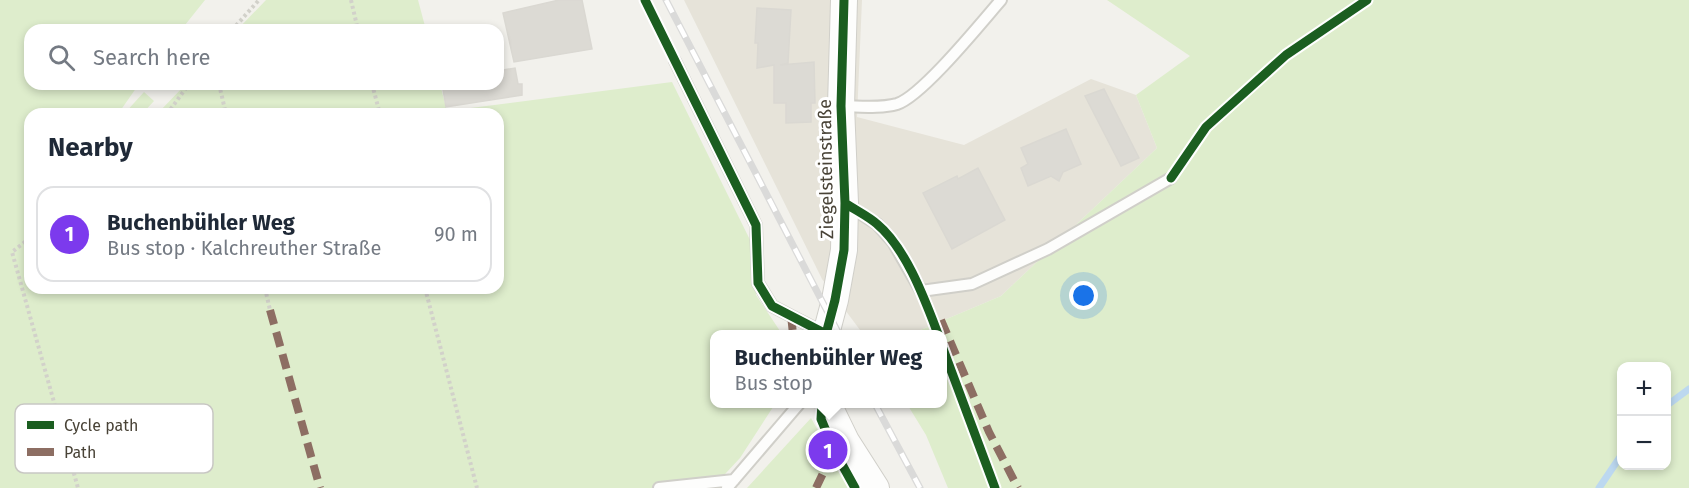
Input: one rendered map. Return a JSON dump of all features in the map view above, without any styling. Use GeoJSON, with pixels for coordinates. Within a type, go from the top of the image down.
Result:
{"type":"FeatureCollection","features":[{"type":"Feature","properties":{"kind":"street","name":"Ziegelsteinstraße"},"geometry":{"type":"LineString","coordinates":[[827,330],[842,267],[845,204],[841,106],[844,0]]}},
{"type":"Feature","properties":{"kind":"street"},"geometry":{"type":"LineString","coordinates":[[830,408],[846,441],[876,488]]}},
{"type":"Feature","properties":{"kind":"lane"},"geometry":{"type":"LineString","coordinates":[[841,106],[885,106],[897,104],[908,98],[924,85],[1001,0]]}},
{"type":"Feature","properties":{"kind":"lane"},"geometry":{"type":"LineString","coordinates":[[675,61],[756,225],[758,283],[772,306],[818,330]]}},
{"type":"Feature","properties":{"kind":"lane"},"geometry":{"type":"LineString","coordinates":[[845,204],[877,224],[893,242],[921,291],[972,284],[981,280],[1048,249],[1171,178]]}},
{"type":"Feature","properties":{"kind":"lane"},"geometry":{"type":"LineString","coordinates":[[659,488],[731,484],[796,408]]}},
{"type":"Feature","properties":{"kind":"path"},"geometry":{"type":"LineString","coordinates":[[237,24],[259,0]]}},
{"type":"Feature","properties":{"kind":"path"},"geometry":{"type":"LineString","coordinates":[[351,0],[357,24]]}},
{"type":"Feature","properties":{"kind":"path"},"geometry":{"type":"LineString","coordinates":[[171,108],[185,90]]}},
{"type":"Feature","properties":{"kind":"path"},"geometry":{"type":"LineString","coordinates":[[220,90],[225,108]]}},
{"type":"Feature","properties":{"kind":"path"},"geometry":{"type":"LineString","coordinates":[[374,90],[378,108]]}},
{"type":"Feature","properties":{"kind":"path"},"geometry":{"type":"LineString","coordinates":[[24,243],[12,252],[55,404]]}},
{"type":"Feature","properties":{"kind":"path"},"geometry":{"type":"LineString","coordinates":[[266,294],[270,310]]}},
{"type":"Feature","properties":{"kind":"path"},"geometry":{"type":"LineString","coordinates":[[427,294],[477,488]]}},
{"type":"Feature","properties":{"kind":"path"},"geometry":{"type":"LineString","coordinates":[[74,473],[78,488]]}},
{"type":"Feature","properties":{"kind":"shaded area"},"geometry":{"type":"Polygon","coordinates":[[[684,0],[862,0],[857,117],[964,145],[1091,79],[1136,95],[1157,148],[1001,296],[920,330],[860,330],[822,279],[684,0]]]}},
{"type":"Feature","properties":{"kind":"green space"},"geometry":{"type":"Polygon","coordinates":[[[0,0],[205,0],[186,24],[24,24],[24,90],[135,90],[122,108],[24,108],[24,294],[504,294],[504,108],[470,108],[672,82],[754,248],[756,295],[779,330],[710,330],[710,408],[772,408],[740,458],[712,488],[0,488],[0,0]]]}},
{"type":"Feature","properties":{"kind":"green space"},"geometry":{"type":"Polygon","coordinates":[[[266,0],[418,0],[424,24],[243,24],[266,0]]]}},
{"type":"Feature","properties":{"kind":"green space"},"geometry":{"type":"Polygon","coordinates":[[[1107,0],[1689,0],[1689,488],[948,488],[926,435],[909,408],[947,408],[947,330],[920,330],[1001,296],[1157,148],[1136,95],[1190,56],[1107,0]]]}},
{"type":"Feature","properties":{"kind":"green space"},"geometry":{"type":"Polygon","coordinates":[[[180,90],[442,90],[446,108],[163,108],[180,90]]]}},
{"type":"Feature","properties":{"kind":"green space"},"geometry":{"type":"Polygon","coordinates":[[[144,92],[154,101],[148,108],[129,108],[144,92]]]}},
{"type":"Feature","properties":{"kind":"green space"},"geometry":{"type":"Polygon","coordinates":[[[811,418],[850,488],[747,488],[811,418]]]}},
{"type":"Feature","properties":{"kind":"building"},"geometry":{"type":"Polygon","coordinates":[[[559,0],[582,0],[592,49],[514,62],[503,13],[559,0]]]}},
{"type":"Feature","properties":{"kind":"building"},"geometry":{"type":"Polygon","coordinates":[[[757,8],[791,10],[788,63],[780,65],[814,62],[815,103],[811,103],[811,122],[786,123],[786,103],[774,103],[774,65],[757,68],[758,43],[755,43],[757,8]]]}},
{"type":"Feature","properties":{"kind":"building"},"geometry":{"type":"Polygon","coordinates":[[[515,68],[518,84],[522,84],[522,95],[446,107],[443,90],[504,90],[504,70],[515,68]]]}},
{"type":"Feature","properties":{"kind":"building"},"geometry":{"type":"Polygon","coordinates":[[[1104,89],[1139,158],[1121,166],[1085,96],[1104,89]]]}},
{"type":"Feature","properties":{"kind":"building"},"geometry":{"type":"Polygon","coordinates":[[[1066,129],[1081,164],[1063,172],[1059,181],[1051,176],[1028,186],[1021,168],[1028,164],[1021,148],[1066,129]]]}},
{"type":"Feature","properties":{"kind":"building"},"geometry":{"type":"Polygon","coordinates":[[[978,168],[1005,220],[952,249],[923,193],[978,168]]]}},
{"type":"Feature","properties":{"kind":"waterway"},"geometry":{"type":"LineString","coordinates":[[1671,402],[1689,389]]}},
{"type":"Feature","properties":{"kind":"waterway"},"geometry":{"type":"LineString","coordinates":[[1599,488],[1617,461]]}},
{"type":"Feature","properties":{"kind":"railway"},"geometry":{"type":"LineString","coordinates":[[666,0],[837,330]]}},
{"type":"Feature","properties":{"kind":"railway"},"geometry":{"type":"LineString","coordinates":[[877,408],[920,488]]}},
{"type":"Feature","properties":{"kind":"marked path"},"geometry":{"type":"LineString","coordinates":[[270,310],[320,488]]}},
{"type":"Feature","properties":{"kind":"marked path"},"geometry":{"type":"LineString","coordinates":[[791,315],[793,330]]}},
{"type":"Feature","properties":{"kind":"marked path"},"geometry":{"type":"LineString","coordinates":[[941,320],[945,330]]}},
{"type":"Feature","properties":{"kind":"marked path"},"geometry":{"type":"LineString","coordinates":[[947,334],[989,432],[1018,488]]}},
{"type":"Feature","properties":{"kind":"marked path"},"geometry":{"type":"LineString","coordinates":[[816,488],[834,450]]}},
{"type":"Feature","properties":{"kind":"cycle path"},"geometry":{"type":"LineString","coordinates":[[645,0],[756,225],[758,283],[772,306],[818,330]]}},
{"type":"Feature","properties":{"kind":"cycle path"},"geometry":{"type":"LineString","coordinates":[[827,330],[844,250],[845,203],[841,106],[844,0]]}},
{"type":"Feature","properties":{"kind":"cycle path"},"geometry":{"type":"LineString","coordinates":[[1171,178],[1206,127],[1286,55],[1367,0]]}},
{"type":"Feature","properties":{"kind":"cycle path"},"geometry":{"type":"LineString","coordinates":[[845,203],[870,218],[897,247],[906,260],[936,330]]}},
{"type":"Feature","properties":{"kind":"cycle path"},"geometry":{"type":"LineString","coordinates":[[947,359],[995,488]]}},
{"type":"Feature","properties":{"kind":"cycle path"},"geometry":{"type":"LineString","coordinates":[[822,408],[821,419],[834,450],[855,488]]}},
{"type":"Feature","properties":{"kind":"place","name":"Buchenbühler Weg"},"geometry":{"type":"Point","coordinates":[828,450]}}]}
